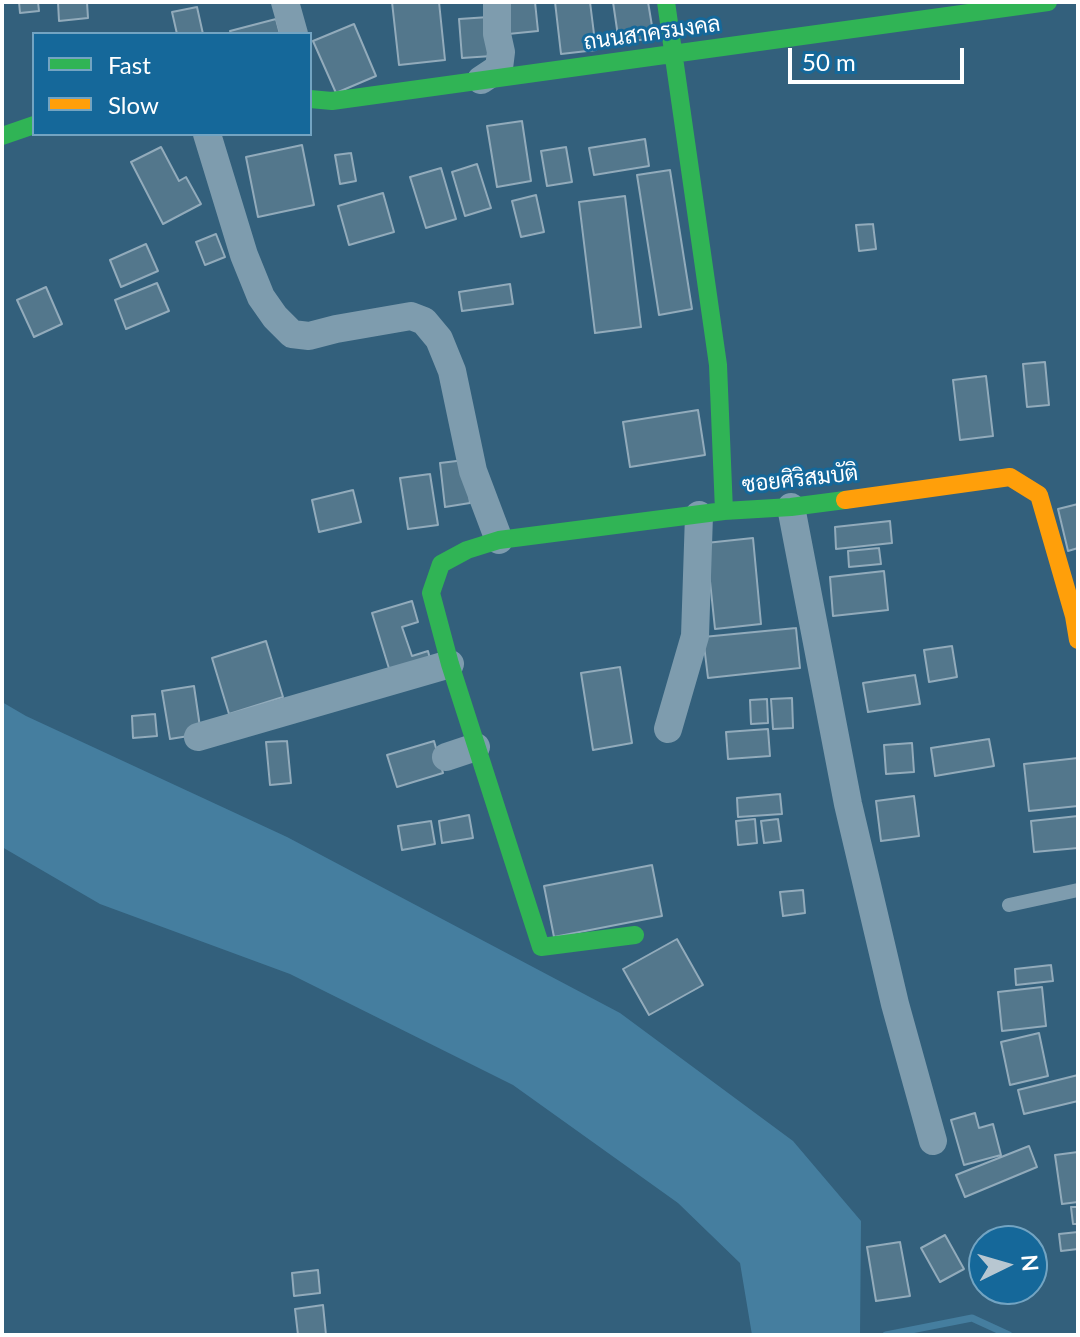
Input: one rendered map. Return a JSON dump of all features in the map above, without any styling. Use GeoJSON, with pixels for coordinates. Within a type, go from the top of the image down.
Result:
{"type":"FeatureCollection","features":[{"type":"Feature","properties":{"kind":"street"},"geometry":{"type":"LineString","coordinates":[[285,2],[293,32]]}},
{"type":"Feature","properties":{"kind":"street"},"geometry":{"type":"LineString","coordinates":[[481,80],[499,68],[501,52],[497,34],[497,2]]}},
{"type":"Feature","properties":{"kind":"street","name":"ซอยศิริสมบัติ"},"geometry":{"type":"LineString","coordinates":[[666,2],[718,365],[712,513],[791,507],[1010,477],[1039,495],[1078,640]]}},
{"type":"Feature","properties":{"kind":"street","name":"ถนนสาครมงคล"},"geometry":{"type":"LineString","coordinates":[[312,97],[332,101],[672,56],[859,22],[1048,2]]}},
{"type":"Feature","properties":{"kind":"street"},"geometry":{"type":"LineString","coordinates":[[2,136],[32,126]]}},
{"type":"Feature","properties":{"kind":"street"},"geometry":{"type":"LineString","coordinates":[[208,136],[244,255],[261,297],[292,334],[309,336],[411,316],[424,321],[439,339],[452,371],[473,471],[499,540]]}},
{"type":"Feature","properties":{"kind":"street"},"geometry":{"type":"LineString","coordinates":[[791,507],[848,804],[895,1004],[933,1141]]}},
{"type":"Feature","properties":{"kind":"street"},"geometry":{"type":"LineString","coordinates":[[635,935],[541,947],[450,664],[431,593],[441,564],[467,550],[499,540],[712,513],[695,636],[668,729]]}},
{"type":"Feature","properties":{"kind":"street"},"geometry":{"type":"LineString","coordinates":[[198,737],[450,664]]}},
{"type":"Feature","properties":{"kind":"street"},"geometry":{"type":"LineString","coordinates":[[446,757],[476,747]]}},
{"type":"Feature","properties":{"kind":"lane"},"geometry":{"type":"LineString","coordinates":[[1009,905],[1078,890]]}},
{"type":"Feature","properties":{"kind":"water"},"geometry":{"type":"Polygon","coordinates":[[[2,702],[287,837],[620,1013],[793,1141],[861,1221],[860,1335],[752,1335],[740,1263],[678,1203],[513,1085],[290,974],[100,904],[2,847],[2,702]]]}},
{"type":"Feature","properties":{"kind":"building"},"geometry":{"type":"Polygon","coordinates":[[[19,2],[38,2],[39,11],[20,13],[19,2]]]}},
{"type":"Feature","properties":{"kind":"building"},"geometry":{"type":"Polygon","coordinates":[[[58,2],[87,2],[88,18],[59,21],[58,2]]]}},
{"type":"Feature","properties":{"kind":"building"},"geometry":{"type":"Polygon","coordinates":[[[392,2],[439,2],[445,60],[399,65],[392,2]]]}},
{"type":"Feature","properties":{"kind":"building"},"geometry":{"type":"Polygon","coordinates":[[[505,2],[535,2],[538,31],[508,34],[505,2]]]}},
{"type":"Feature","properties":{"kind":"building"},"geometry":{"type":"Polygon","coordinates":[[[555,2],[590,2],[596,50],[561,54],[555,2]]]}},
{"type":"Feature","properties":{"kind":"building"},"geometry":{"type":"Polygon","coordinates":[[[613,2],[648,2],[654,38],[619,43],[613,2]]]}},
{"type":"Feature","properties":{"kind":"building"},"geometry":{"type":"Polygon","coordinates":[[[197,7],[203,32],[177,32],[172,12],[197,7]]]}},
{"type":"Feature","properties":{"kind":"building"},"geometry":{"type":"Polygon","coordinates":[[[489,17],[492,56],[462,58],[459,19],[489,17]]]}},
{"type":"Feature","properties":{"kind":"building"},"geometry":{"type":"Polygon","coordinates":[[[276,19],[279,32],[230,32],[276,19]]]}},
{"type":"Feature","properties":{"kind":"building"},"geometry":{"type":"Polygon","coordinates":[[[354,24],[376,76],[336,93],[313,41],[354,24]]]}},
{"type":"Feature","properties":{"kind":"building"},"geometry":{"type":"Polygon","coordinates":[[[522,121],[531,181],[497,187],[487,126],[522,121]]]}},
{"type":"Feature","properties":{"kind":"building"},"geometry":{"type":"Polygon","coordinates":[[[645,139],[649,166],[594,175],[589,148],[645,139]]]}},
{"type":"Feature","properties":{"kind":"building"},"geometry":{"type":"Polygon","coordinates":[[[302,145],[314,205],[258,217],[246,157],[302,145]]]}},
{"type":"Feature","properties":{"kind":"building"},"geometry":{"type":"Polygon","coordinates":[[[161,147],[179,181],[186,177],[201,204],[163,224],[131,162],[161,147]]]}},
{"type":"Feature","properties":{"kind":"building"},"geometry":{"type":"Polygon","coordinates":[[[566,147],[572,182],[547,186],[541,151],[566,147]]]}},
{"type":"Feature","properties":{"kind":"building"},"geometry":{"type":"Polygon","coordinates":[[[351,153],[356,181],[340,184],[335,155],[351,153]]]}},
{"type":"Feature","properties":{"kind":"building"},"geometry":{"type":"Polygon","coordinates":[[[477,164],[491,208],[465,216],[452,172],[477,164]]]}},
{"type":"Feature","properties":{"kind":"building"},"geometry":{"type":"Polygon","coordinates":[[[441,168],[456,219],[426,228],[410,177],[441,168]]]}},
{"type":"Feature","properties":{"kind":"building"},"geometry":{"type":"Polygon","coordinates":[[[670,170],[692,309],[659,315],[637,175],[670,170]]]}},
{"type":"Feature","properties":{"kind":"building"},"geometry":{"type":"Polygon","coordinates":[[[383,193],[394,232],[349,245],[338,206],[383,193]]]}},
{"type":"Feature","properties":{"kind":"building"},"geometry":{"type":"Polygon","coordinates":[[[536,195],[544,232],[521,237],[512,201],[536,195]]]}},
{"type":"Feature","properties":{"kind":"building"},"geometry":{"type":"Polygon","coordinates":[[[625,196],[641,327],[595,333],[579,202],[625,196]]]}},
{"type":"Feature","properties":{"kind":"building"},"geometry":{"type":"Polygon","coordinates":[[[873,224],[876,249],[859,251],[856,225],[873,224]]]}},
{"type":"Feature","properties":{"kind":"building"},"geometry":{"type":"Polygon","coordinates":[[[216,234],[225,257],[205,265],[196,242],[216,234]]]}},
{"type":"Feature","properties":{"kind":"building"},"geometry":{"type":"Polygon","coordinates":[[[146,244],[158,271],[121,287],[110,260],[146,244]]]}},
{"type":"Feature","properties":{"kind":"building"},"geometry":{"type":"Polygon","coordinates":[[[157,283],[169,311],[126,329],[115,300],[157,283]]]}},
{"type":"Feature","properties":{"kind":"building"},"geometry":{"type":"Polygon","coordinates":[[[510,284],[513,304],[462,311],[459,292],[510,284]]]}},
{"type":"Feature","properties":{"kind":"building"},"geometry":{"type":"Polygon","coordinates":[[[46,287],[62,324],[34,337],[17,300],[46,287]]]}},
{"type":"Feature","properties":{"kind":"building"},"geometry":{"type":"Polygon","coordinates":[[[1045,362],[1049,405],[1027,407],[1023,364],[1045,362]]]}},
{"type":"Feature","properties":{"kind":"building"},"geometry":{"type":"Polygon","coordinates":[[[986,376],[993,436],[960,440],[953,380],[986,376]]]}},
{"type":"Feature","properties":{"kind":"building"},"geometry":{"type":"Polygon","coordinates":[[[698,410],[705,455],[630,467],[623,422],[698,410]]]}},
{"type":"Feature","properties":{"kind":"building"},"geometry":{"type":"Polygon","coordinates":[[[465,460],[470,503],[445,507],[440,463],[465,460]]]}},
{"type":"Feature","properties":{"kind":"building"},"geometry":{"type":"Polygon","coordinates":[[[430,474],[438,525],[408,529],[400,478],[430,474]]]}},
{"type":"Feature","properties":{"kind":"building"},"geometry":{"type":"Polygon","coordinates":[[[353,490],[361,522],[319,532],[312,500],[353,490]]]}},
{"type":"Feature","properties":{"kind":"building"},"geometry":{"type":"Polygon","coordinates":[[[1078,504],[1078,548],[1068,551],[1058,509],[1078,504]]]}},
{"type":"Feature","properties":{"kind":"building"},"geometry":{"type":"Polygon","coordinates":[[[890,521],[892,543],[836,549],[835,527],[890,521]]]}},
{"type":"Feature","properties":{"kind":"building"},"geometry":{"type":"Polygon","coordinates":[[[753,538],[761,624],[715,629],[706,543],[753,538]]]}},
{"type":"Feature","properties":{"kind":"building"},"geometry":{"type":"Polygon","coordinates":[[[879,548],[881,564],[849,567],[848,551],[879,548]]]}},
{"type":"Feature","properties":{"kind":"building"},"geometry":{"type":"Polygon","coordinates":[[[884,571],[888,610],[833,616],[830,577],[884,571]]]}},
{"type":"Feature","properties":{"kind":"building"},"geometry":{"type":"Polygon","coordinates":[[[412,601],[418,622],[402,627],[412,656],[428,651],[431,663],[391,675],[372,613],[412,601]]]}},
{"type":"Feature","properties":{"kind":"building"},"geometry":{"type":"Polygon","coordinates":[[[796,628],[800,668],[708,678],[703,637],[796,628]]]}},
{"type":"Feature","properties":{"kind":"building"},"geometry":{"type":"Polygon","coordinates":[[[266,641],[283,697],[229,714],[212,658],[266,641]]]}},
{"type":"Feature","properties":{"kind":"building"},"geometry":{"type":"Polygon","coordinates":[[[952,646],[957,677],[929,682],[924,650],[952,646]]]}},
{"type":"Feature","properties":{"kind":"building"},"geometry":{"type":"Polygon","coordinates":[[[620,667],[632,743],[593,750],[581,673],[620,667]]]}},
{"type":"Feature","properties":{"kind":"building"},"geometry":{"type":"Polygon","coordinates":[[[915,675],[920,704],[868,712],[863,683],[915,675]]]}},
{"type":"Feature","properties":{"kind":"building"},"geometry":{"type":"Polygon","coordinates":[[[194,686],[201,734],[170,739],[162,691],[194,686]]]}},
{"type":"Feature","properties":{"kind":"building"},"geometry":{"type":"Polygon","coordinates":[[[792,698],[793,728],[773,729],[771,699],[792,698]]]}},
{"type":"Feature","properties":{"kind":"building"},"geometry":{"type":"Polygon","coordinates":[[[767,699],[768,723],[751,724],[750,700],[767,699]]]}},
{"type":"Feature","properties":{"kind":"building"},"geometry":{"type":"Polygon","coordinates":[[[155,714],[157,736],[133,738],[132,716],[155,714]]]}},
{"type":"Feature","properties":{"kind":"building"},"geometry":{"type":"Polygon","coordinates":[[[768,729],[770,756],[728,759],[726,732],[768,729]]]}},
{"type":"Feature","properties":{"kind":"building"},"geometry":{"type":"Polygon","coordinates":[[[989,739],[994,766],[935,776],[931,748],[989,739]]]}},
{"type":"Feature","properties":{"kind":"building"},"geometry":{"type":"Polygon","coordinates":[[[287,741],[291,783],[270,785],[266,742],[287,741]]]}},
{"type":"Feature","properties":{"kind":"building"},"geometry":{"type":"Polygon","coordinates":[[[434,741],[443,773],[397,787],[387,755],[434,741]]]}},
{"type":"Feature","properties":{"kind":"building"},"geometry":{"type":"Polygon","coordinates":[[[912,743],[914,772],[886,774],[884,745],[912,743]]]}},
{"type":"Feature","properties":{"kind":"building"},"geometry":{"type":"Polygon","coordinates":[[[1078,758],[1078,806],[1029,811],[1024,764],[1078,758]]]}},
{"type":"Feature","properties":{"kind":"building"},"geometry":{"type":"Polygon","coordinates":[[[780,794],[782,814],[738,817],[737,798],[780,794]]]}},
{"type":"Feature","properties":{"kind":"building"},"geometry":{"type":"Polygon","coordinates":[[[914,796],[919,836],[881,841],[876,801],[914,796]]]}},
{"type":"Feature","properties":{"kind":"building"},"geometry":{"type":"Polygon","coordinates":[[[469,815],[473,838],[442,843],[439,821],[469,815]]]}},
{"type":"Feature","properties":{"kind":"building"},"geometry":{"type":"Polygon","coordinates":[[[1078,816],[1078,848],[1034,852],[1031,821],[1078,816]]]}},
{"type":"Feature","properties":{"kind":"building"},"geometry":{"type":"Polygon","coordinates":[[[755,819],[757,843],[738,845],[736,821],[755,819]]]}},
{"type":"Feature","properties":{"kind":"building"},"geometry":{"type":"Polygon","coordinates":[[[778,819],[781,841],[764,843],[761,821],[778,819]]]}},
{"type":"Feature","properties":{"kind":"building"},"geometry":{"type":"Polygon","coordinates":[[[431,821],[435,844],[402,850],[398,826],[431,821]]]}},
{"type":"Feature","properties":{"kind":"building"},"geometry":{"type":"Polygon","coordinates":[[[652,865],[662,916],[554,937],[544,886],[652,865]]]}},
{"type":"Feature","properties":{"kind":"building"},"geometry":{"type":"Polygon","coordinates":[[[803,890],[805,913],[783,916],[780,892],[803,890]]]}},
{"type":"Feature","properties":{"kind":"building"},"geometry":{"type":"Polygon","coordinates":[[[677,939],[703,985],[649,1015],[623,969],[677,939]]]}},
{"type":"Feature","properties":{"kind":"building"},"geometry":{"type":"Polygon","coordinates":[[[1051,965],[1053,981],[1016,985],[1015,969],[1051,965]]]}},
{"type":"Feature","properties":{"kind":"building"},"geometry":{"type":"Polygon","coordinates":[[[1042,987],[1046,1026],[1002,1031],[998,992],[1042,987]]]}},
{"type":"Feature","properties":{"kind":"building"},"geometry":{"type":"Polygon","coordinates":[[[1039,1033],[1048,1076],[1010,1085],[1001,1042],[1039,1033]]]}},
{"type":"Feature","properties":{"kind":"building"},"geometry":{"type":"Polygon","coordinates":[[[1078,1075],[1078,1101],[1024,1114],[1018,1090],[1078,1075]]]}},
{"type":"Feature","properties":{"kind":"building"},"geometry":{"type":"Polygon","coordinates":[[[975,1113],[979,1128],[993,1124],[1001,1155],[964,1165],[951,1120],[975,1113]]]}},
{"type":"Feature","properties":{"kind":"building"},"geometry":{"type":"Polygon","coordinates":[[[1029,1146],[1037,1167],[965,1197],[956,1175],[1029,1146]]]}},
{"type":"Feature","properties":{"kind":"building"},"geometry":{"type":"Polygon","coordinates":[[[1078,1152],[1078,1202],[1062,1204],[1055,1155],[1078,1152]]]}},
{"type":"Feature","properties":{"kind":"building"},"geometry":{"type":"Polygon","coordinates":[[[1071,1207],[1078,1207],[1078,1224],[1073,1224],[1071,1207]]]}},
{"type":"Feature","properties":{"kind":"building"},"geometry":{"type":"Polygon","coordinates":[[[1078,1232],[1078,1249],[1061,1251],[1059,1234],[1078,1232]]]}},
{"type":"Feature","properties":{"kind":"building"},"geometry":{"type":"Polygon","coordinates":[[[945,1235],[964,1269],[940,1282],[921,1248],[945,1235]]]}},
{"type":"Feature","properties":{"kind":"building"},"geometry":{"type":"Polygon","coordinates":[[[900,1242],[910,1296],[876,1301],[867,1247],[900,1242]]]}},
{"type":"Feature","properties":{"kind":"building"},"geometry":{"type":"Polygon","coordinates":[[[318,1270],[320,1293],[294,1296],[292,1273],[318,1270]]]}},
{"type":"Feature","properties":{"kind":"building"},"geometry":{"type":"Polygon","coordinates":[[[323,1305],[326,1335],[298,1335],[295,1309],[323,1305]]]}},
{"type":"Feature","properties":{"kind":"waterway"},"geometry":{"type":"LineString","coordinates":[[886,1335],[972,1318],[1009,1335]]}},
{"type":"Feature","properties":{"kind":"traffic: fast"},"geometry":{"type":"LineString","coordinates":[[666,2],[718,365],[724,511],[845,500]]}},
{"type":"Feature","properties":{"kind":"traffic: fast"},"geometry":{"type":"LineString","coordinates":[[312,99],[332,101],[1048,2]]}},
{"type":"Feature","properties":{"kind":"traffic: fast"},"geometry":{"type":"LineString","coordinates":[[2,136],[32,126]]}},
{"type":"Feature","properties":{"kind":"traffic: fast"},"geometry":{"type":"LineString","coordinates":[[635,935],[541,947],[450,664],[431,593],[441,564],[467,550],[499,540],[724,511]]}},
{"type":"Feature","properties":{"kind":"traffic: slow"},"geometry":{"type":"LineString","coordinates":[[845,500],[1010,477],[1039,495],[1078,640]]}}]}
